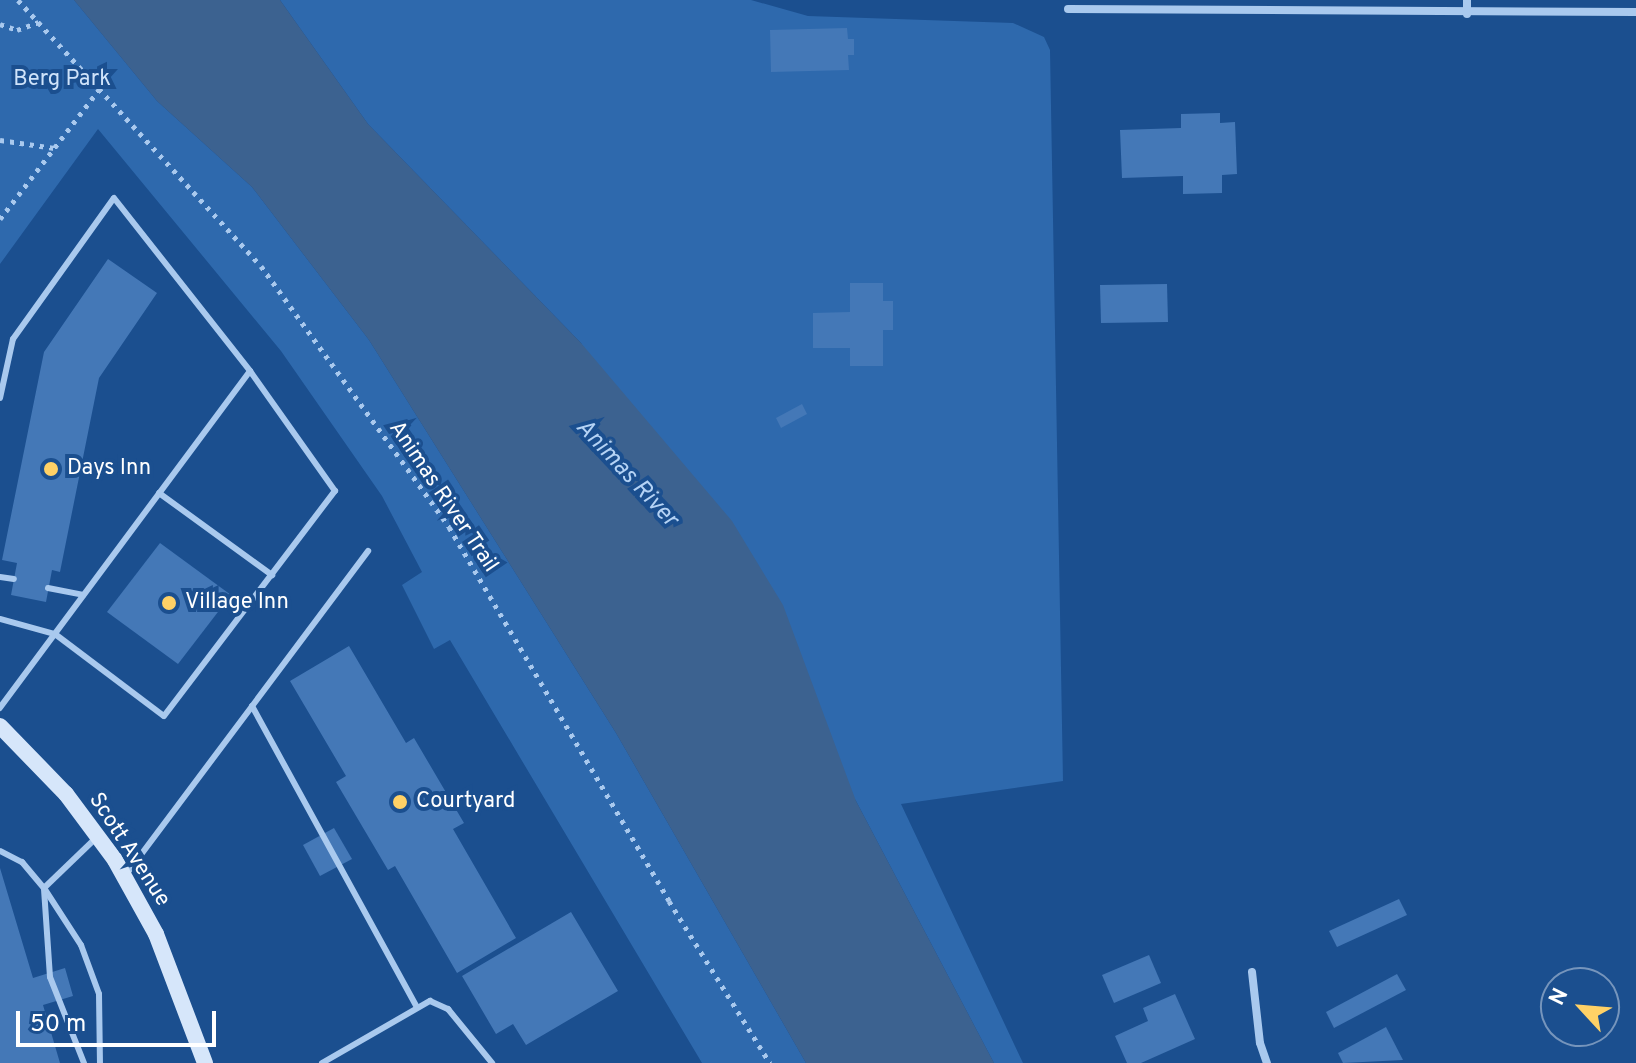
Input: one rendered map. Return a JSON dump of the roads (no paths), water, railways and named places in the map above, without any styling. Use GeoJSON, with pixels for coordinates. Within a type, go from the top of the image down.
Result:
{"type":"FeatureCollection","features":[{"type":"Feature","properties":{"kind":"main road","name":"Scott Avenue"},"geometry":{"type":"LineString","coordinates":[[0,726],[39,763],[99,836],[125,876],[166,956],[205,1063]]}},
{"type":"Feature","properties":{"kind":"street"},"geometry":{"type":"LineString","coordinates":[[1467,0],[1467,14]]}},
{"type":"Feature","properties":{"kind":"street"},"geometry":{"type":"LineString","coordinates":[[1068,9],[1467,14],[1636,12]]}},
{"type":"Feature","properties":{"kind":"street"},"geometry":{"type":"LineString","coordinates":[[1252,972],[1260,1043],[1267,1063]]}},
{"type":"Feature","properties":{"kind":"lane"},"geometry":{"type":"LineString","coordinates":[[0,398],[13,339],[114,198],[250,371],[335,491],[164,716],[55,634],[0,619]]}},
{"type":"Feature","properties":{"kind":"lane"},"geometry":{"type":"LineString","coordinates":[[0,708],[250,371]]}},
{"type":"Feature","properties":{"kind":"lane"},"geometry":{"type":"LineString","coordinates":[[159,493],[272,575]]}},
{"type":"Feature","properties":{"kind":"lane"},"geometry":{"type":"LineString","coordinates":[[125,876],[368,551]]}},
{"type":"Feature","properties":{"kind":"lane"},"geometry":{"type":"LineString","coordinates":[[0,577],[14,579]]}},
{"type":"Feature","properties":{"kind":"lane"},"geometry":{"type":"LineString","coordinates":[[48,588],[83,595]]}},
{"type":"Feature","properties":{"kind":"lane"},"geometry":{"type":"LineString","coordinates":[[252,706],[416,1006]]}},
{"type":"Feature","properties":{"kind":"lane"},"geometry":{"type":"LineString","coordinates":[[44,888],[99,836]]}},
{"type":"Feature","properties":{"kind":"lane"},"geometry":{"type":"LineString","coordinates":[[0,851],[22,862],[63,912],[93,971],[102,1021],[100,1063]]}},
{"type":"Feature","properties":{"kind":"lane"},"geometry":{"type":"LineString","coordinates":[[44,888],[50,977],[84,1063]]}},
{"type":"Feature","properties":{"kind":"lane"},"geometry":{"type":"LineString","coordinates":[[322,1063],[416,1006],[430,1001],[448,1009],[492,1063]]}},
{"type":"Feature","properties":{"kind":"water","name":"Animas River"},"geometry":{"type":"Polygon","coordinates":[[[74,0],[280,0],[368,124],[581,343],[732,521],[783,605],[856,801],[994,1063],[806,1063],[616,733],[369,340],[252,187],[157,101],[74,0]]]}},
{"type":"Feature","properties":{"kind":"place","name":"Days Inn"},"geometry":{"type":"Point","coordinates":[51,469]}},
{"type":"Feature","properties":{"kind":"place","name":"Village Inn"},"geometry":{"type":"Point","coordinates":[169,603]}},
{"type":"Feature","properties":{"kind":"place","name":"Courtyard"},"geometry":{"type":"Point","coordinates":[400,802]}},
{"type":"Feature","properties":{"kind":"park label","name":"Berg Park"},"geometry":{"type":"Point","coordinates":[62,80]}}]}
